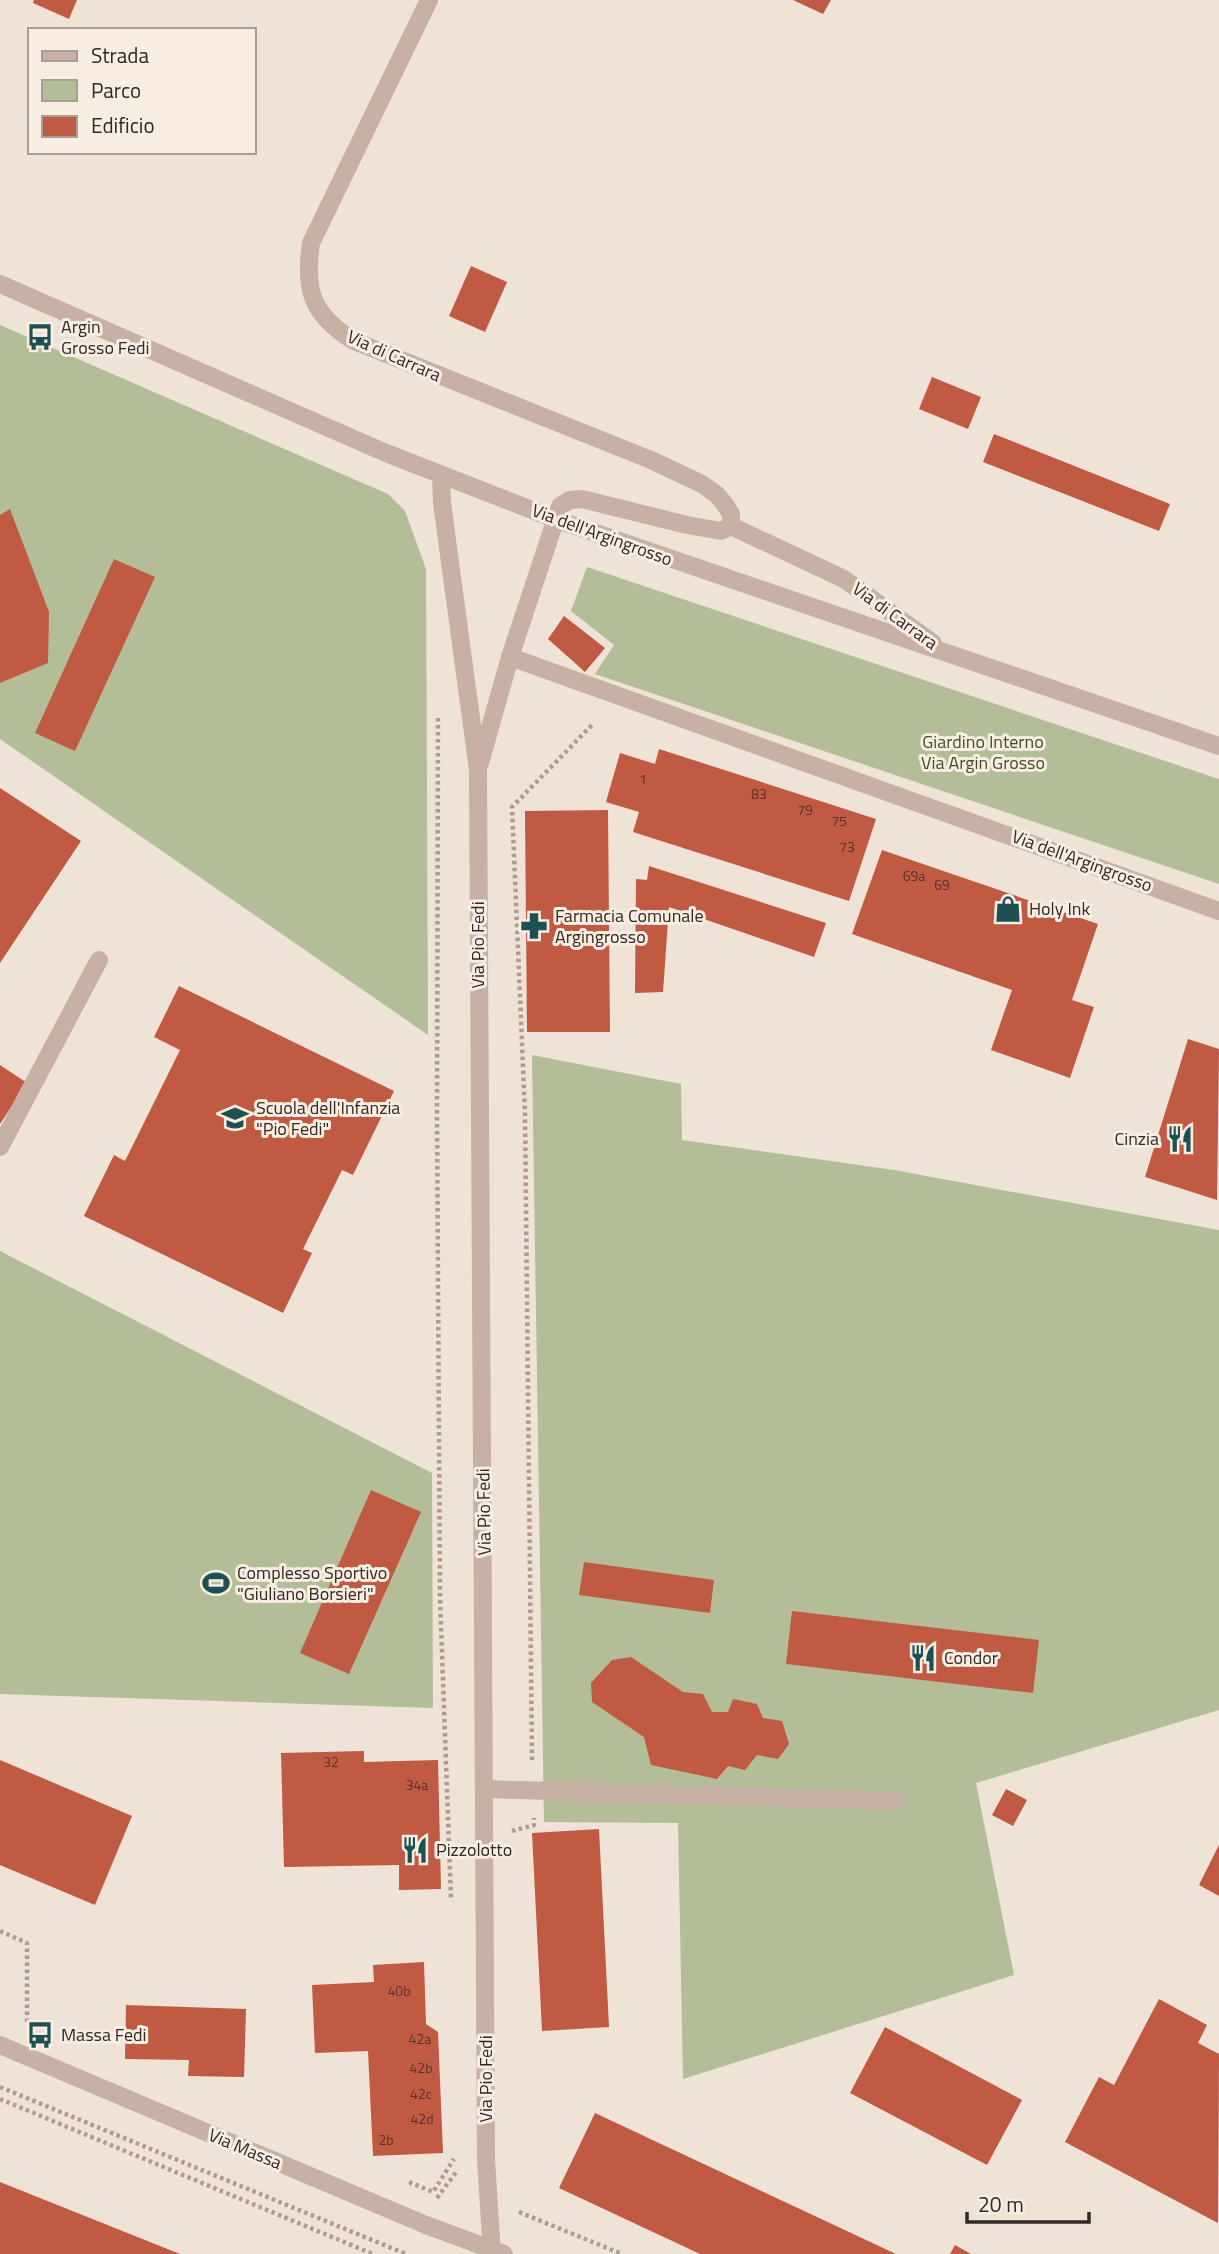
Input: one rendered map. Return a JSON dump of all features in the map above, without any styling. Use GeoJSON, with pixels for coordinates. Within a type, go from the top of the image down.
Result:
{"type":"FeatureCollection","features":[{"type":"Feature","properties":{"kind":"street","name":"Via di Carrara"},"geometry":{"type":"LineString","coordinates":[[429,0],[311,243],[307,270],[309,287],[318,309],[333,328],[355,341],[652,460],[702,484],[724,503],[731,514],[731,526]]}},
{"type":"Feature","properties":{"kind":"street","name":"Via dell'Argingrosso"},"geometry":{"type":"LineString","coordinates":[[0,284],[441,475],[555,519],[1219,746]]}},
{"type":"Feature","properties":{"kind":"street","name":"Via Pio Fedi"},"geometry":{"type":"LineString","coordinates":[[441,475],[442,503],[478,770],[486,2160],[496,2252]]}},
{"type":"Feature","properties":{"kind":"street","name":"Via di Carrara"},"geometry":{"type":"LineString","coordinates":[[555,519],[560,506],[576,499],[709,529],[721,531],[731,526]]}},
{"type":"Feature","properties":{"kind":"street","name":"Via Pio Fedi"},"geometry":{"type":"LineString","coordinates":[[478,770],[510,657],[555,519]]}},
{"type":"Feature","properties":{"kind":"street","name":"Via di Carrara"},"geometry":{"type":"LineString","coordinates":[[731,526],[844,579],[945,652]]}},
{"type":"Feature","properties":{"kind":"street","name":"Via dell'Argingrosso"},"geometry":{"type":"LineString","coordinates":[[510,657],[1219,911]]}},
{"type":"Feature","properties":{"kind":"street"},"geometry":{"type":"LineString","coordinates":[[0,1147],[99,960]]}},
{"type":"Feature","properties":{"kind":"street"},"geometry":{"type":"LineString","coordinates":[[485,1789],[897,1801]]}},
{"type":"Feature","properties":{"kind":"street","name":"Via Massa"},"geometry":{"type":"LineString","coordinates":[[0,2045],[496,2252]]}},
{"type":"Feature","properties":{"kind":"path"},"geometry":{"type":"LineString","coordinates":[[438,714],[440,1584],[452,1910]]}},
{"type":"Feature","properties":{"kind":"path"},"geometry":{"type":"LineString","coordinates":[[533,1768],[525,1114],[512,807],[592,725]]}},
{"type":"Feature","properties":{"kind":"path"},"geometry":{"type":"LineString","coordinates":[[506,1832],[534,1825],[534,1814]]}},
{"type":"Feature","properties":{"kind":"path"},"geometry":{"type":"LineString","coordinates":[[0,1931],[27,1943],[27,2028]]}},
{"type":"Feature","properties":{"kind":"path"},"geometry":{"type":"LineString","coordinates":[[0,2087],[407,2254]]}},
{"type":"Feature","properties":{"kind":"path"},"geometry":{"type":"LineString","coordinates":[[0,2099],[373,2254]]}},
{"type":"Feature","properties":{"kind":"path"},"geometry":{"type":"LineString","coordinates":[[408,2181],[433,2192],[454,2162],[454,2148]]}},
{"type":"Feature","properties":{"kind":"path"},"geometry":{"type":"LineString","coordinates":[[512,2209],[622,2254]]}},
{"type":"Feature","properties":{"kind":"green space"},"geometry":{"type":"Polygon","coordinates":[[[0,325],[388,494],[405,511],[426,569],[428,1035],[0,739],[0,325]]]}},
{"type":"Feature","properties":{"kind":"green space","name":"Giardino Interno Via Argin Grosso"},"geometry":{"type":"Polygon","coordinates":[[[587,567],[1219,779],[1219,884],[595,674],[614,645],[571,611],[587,567]]]}},
{"type":"Feature","properties":{"kind":"green space"},"geometry":{"type":"Polygon","coordinates":[[[532,1055],[681,1084],[682,1140],[894,1170],[1219,1230],[1219,1710],[976,1783],[1014,1975],[683,2079],[678,1823],[544,1822],[532,1055]]]}},
{"type":"Feature","properties":{"kind":"green space","name":"Complesso Sportivo \"Giuliano Borsieri\""},"geometry":{"type":"Polygon","coordinates":[[[0,1251],[432,1473],[433,1708],[0,1694],[0,1251]]]}},
{"type":"Feature","properties":{"kind":"building"},"geometry":{"type":"Polygon","coordinates":[[[34,0],[77,0],[69,19],[33,3],[34,0]]]}},
{"type":"Feature","properties":{"kind":"building"},"geometry":{"type":"Polygon","coordinates":[[[793,0],[831,0],[823,14],[793,0]]]}},
{"type":"Feature","properties":{"kind":"building"},"geometry":{"type":"Polygon","coordinates":[[[471,266],[507,282],[485,332],[449,316],[471,266]]]}},
{"type":"Feature","properties":{"kind":"building"},"geometry":{"type":"Polygon","coordinates":[[[932,377],[981,397],[968,429],[919,409],[932,377]]]}},
{"type":"Feature","properties":{"kind":"building"},"geometry":{"type":"Polygon","coordinates":[[[994,434],[1170,504],[1159,531],[983,462],[994,434]]]}},
{"type":"Feature","properties":{"kind":"building"},"geometry":{"type":"Polygon","coordinates":[[[10,509],[49,612],[48,663],[0,683],[0,515],[10,509]]]}},
{"type":"Feature","properties":{"kind":"building"},"geometry":{"type":"Polygon","coordinates":[[[114,559],[155,577],[75,751],[35,733],[114,559]]]}},
{"type":"Feature","properties":{"kind":"building"},"geometry":{"type":"Polygon","coordinates":[[[564,616],[605,648],[585,672],[548,639],[564,616]]]}},
{"type":"Feature","properties":{"kind":"building"},"geometry":{"type":"Polygon","coordinates":[[[659,749],[876,819],[849,901],[633,832],[639,812],[606,802],[620,753],[655,764],[659,749]]]}},
{"type":"Feature","properties":{"kind":"building"},"geometry":{"type":"Polygon","coordinates":[[[0,788],[81,841],[0,963],[0,788]]]}},
{"type":"Feature","properties":{"kind":"building"},"geometry":{"type":"Polygon","coordinates":[[[608,810],[610,1032],[527,1032],[525,811],[608,810]]]}},
{"type":"Feature","properties":{"kind":"building"},"geometry":{"type":"Polygon","coordinates":[[[882,850],[1098,924],[1072,1000],[1094,1007],[1070,1078],[991,1050],[1012,990],[852,934],[882,850]]]}},
{"type":"Feature","properties":{"kind":"building"},"geometry":{"type":"Polygon","coordinates":[[[649,866],[826,923],[814,957],[669,907],[663,992],[635,993],[636,879],[647,880],[649,866]]]}},
{"type":"Feature","properties":{"kind":"building"},"geometry":{"type":"Polygon","coordinates":[[[179,986],[394,1091],[353,1175],[342,1170],[303,1249],[312,1253],[283,1313],[84,1216],[114,1155],[125,1161],[180,1050],[154,1037],[179,986]]]}},
{"type":"Feature","properties":{"kind":"building"},"geometry":{"type":"Polygon","coordinates":[[[1188,1039],[1219,1049],[1217,1200],[1145,1177],[1188,1039]]]}},
{"type":"Feature","properties":{"kind":"building"},"geometry":{"type":"Polygon","coordinates":[[[0,1065],[27,1083],[0,1124],[0,1065]]]}},
{"type":"Feature","properties":{"kind":"building"},"geometry":{"type":"Polygon","coordinates":[[[371,1490],[421,1512],[349,1674],[300,1653],[371,1490]]]}},
{"type":"Feature","properties":{"kind":"building"},"geometry":{"type":"Polygon","coordinates":[[[584,1562],[714,1580],[710,1613],[579,1595],[584,1562]]]}},
{"type":"Feature","properties":{"kind":"building"},"geometry":{"type":"Polygon","coordinates":[[[792,1611],[1039,1640],[1033,1693],[786,1664],[792,1611]]]}},
{"type":"Feature","properties":{"kind":"building"},"geometry":{"type":"Polygon","coordinates":[[[631,1657],[683,1692],[703,1694],[712,1712],[728,1712],[733,1699],[757,1704],[763,1718],[782,1721],[789,1744],[778,1759],[757,1755],[745,1770],[728,1766],[717,1779],[651,1765],[644,1737],[592,1702],[591,1683],[612,1660],[631,1657]]]}},
{"type":"Feature","properties":{"kind":"building"},"geometry":{"type":"Polygon","coordinates":[[[364,1751],[364,1762],[438,1760],[441,1889],[399,1890],[399,1865],[284,1867],[281,1753],[364,1751]]]}},
{"type":"Feature","properties":{"kind":"building"},"geometry":{"type":"Polygon","coordinates":[[[0,1760],[132,1816],[95,1905],[0,1865],[0,1760]]]}},
{"type":"Feature","properties":{"kind":"building"},"geometry":{"type":"Polygon","coordinates":[[[1006,1789],[1027,1800],[1013,1826],[992,1815],[1006,1789]]]}},
{"type":"Feature","properties":{"kind":"building"},"geometry":{"type":"Polygon","coordinates":[[[599,1829],[609,2027],[542,2031],[532,1833],[599,1829]]]}},
{"type":"Feature","properties":{"kind":"building"},"geometry":{"type":"Polygon","coordinates":[[[1219,1845],[1219,1896],[1199,1885],[1219,1845]]]}},
{"type":"Feature","properties":{"kind":"building"},"geometry":{"type":"Polygon","coordinates":[[[424,1962],[426,2024],[438,2032],[443,2153],[373,2156],[368,2051],[315,2053],[312,1985],[374,1982],[373,1965],[424,1962]]]}},
{"type":"Feature","properties":{"kind":"building"},"geometry":{"type":"Polygon","coordinates":[[[1159,1999],[1207,2025],[1198,2043],[1219,2054],[1218,2223],[1065,2142],[1099,2077],[1114,2085],[1159,1999]]]}},
{"type":"Feature","properties":{"kind":"building"},"geometry":{"type":"Polygon","coordinates":[[[126,2005],[246,2009],[244,2077],[188,2076],[189,2060],[125,2059],[126,2005]]]}},
{"type":"Feature","properties":{"kind":"building"},"geometry":{"type":"Polygon","coordinates":[[[885,2027],[1022,2100],[987,2165],[850,2093],[885,2027]]]}},
{"type":"Feature","properties":{"kind":"building"},"geometry":{"type":"Polygon","coordinates":[[[595,2113],[896,2254],[700,2254],[559,2188],[595,2113]]]}},
{"type":"Feature","properties":{"kind":"building"},"geometry":{"type":"Polygon","coordinates":[[[0,2182],[180,2254],[0,2254],[0,2182]]]}},
{"type":"Feature","properties":{"kind":"building"},"geometry":{"type":"Polygon","coordinates":[[[955,2245],[971,2254],[950,2254],[955,2245]]]}},
{"type":"Feature","properties":{"kind":"place","name":"Argin Grosso Fedi"},"geometry":{"type":"Point","coordinates":[40,337]}},
{"type":"Feature","properties":{"kind":"place","name":"Holy Ink"},"geometry":{"type":"Point","coordinates":[1008,909]}},
{"type":"Feature","properties":{"kind":"place","name":"Farmacia Comunale Argingrosso"},"geometry":{"type":"Point","coordinates":[534,926]}},
{"type":"Feature","properties":{"kind":"place","name":"Scuola dell'Infanzia \"Pio Fedi\""},"geometry":{"type":"Point","coordinates":[235,1118]}},
{"type":"Feature","properties":{"kind":"place","name":"Cinzia"},"geometry":{"type":"Point","coordinates":[1180,1139]}},
{"type":"Feature","properties":{"kind":"place","name":"Complesso Sportivo \"Giuliano Borsieri\""},"geometry":{"type":"Point","coordinates":[216,1583]}},
{"type":"Feature","properties":{"kind":"place","name":"Condor"},"geometry":{"type":"Point","coordinates":[923,1658]}},
{"type":"Feature","properties":{"kind":"place","name":"Pizzolotto"},"geometry":{"type":"Point","coordinates":[415,1850]}},
{"type":"Feature","properties":{"kind":"place","name":"Massa Fedi"},"geometry":{"type":"Point","coordinates":[40,2035]}}]}
